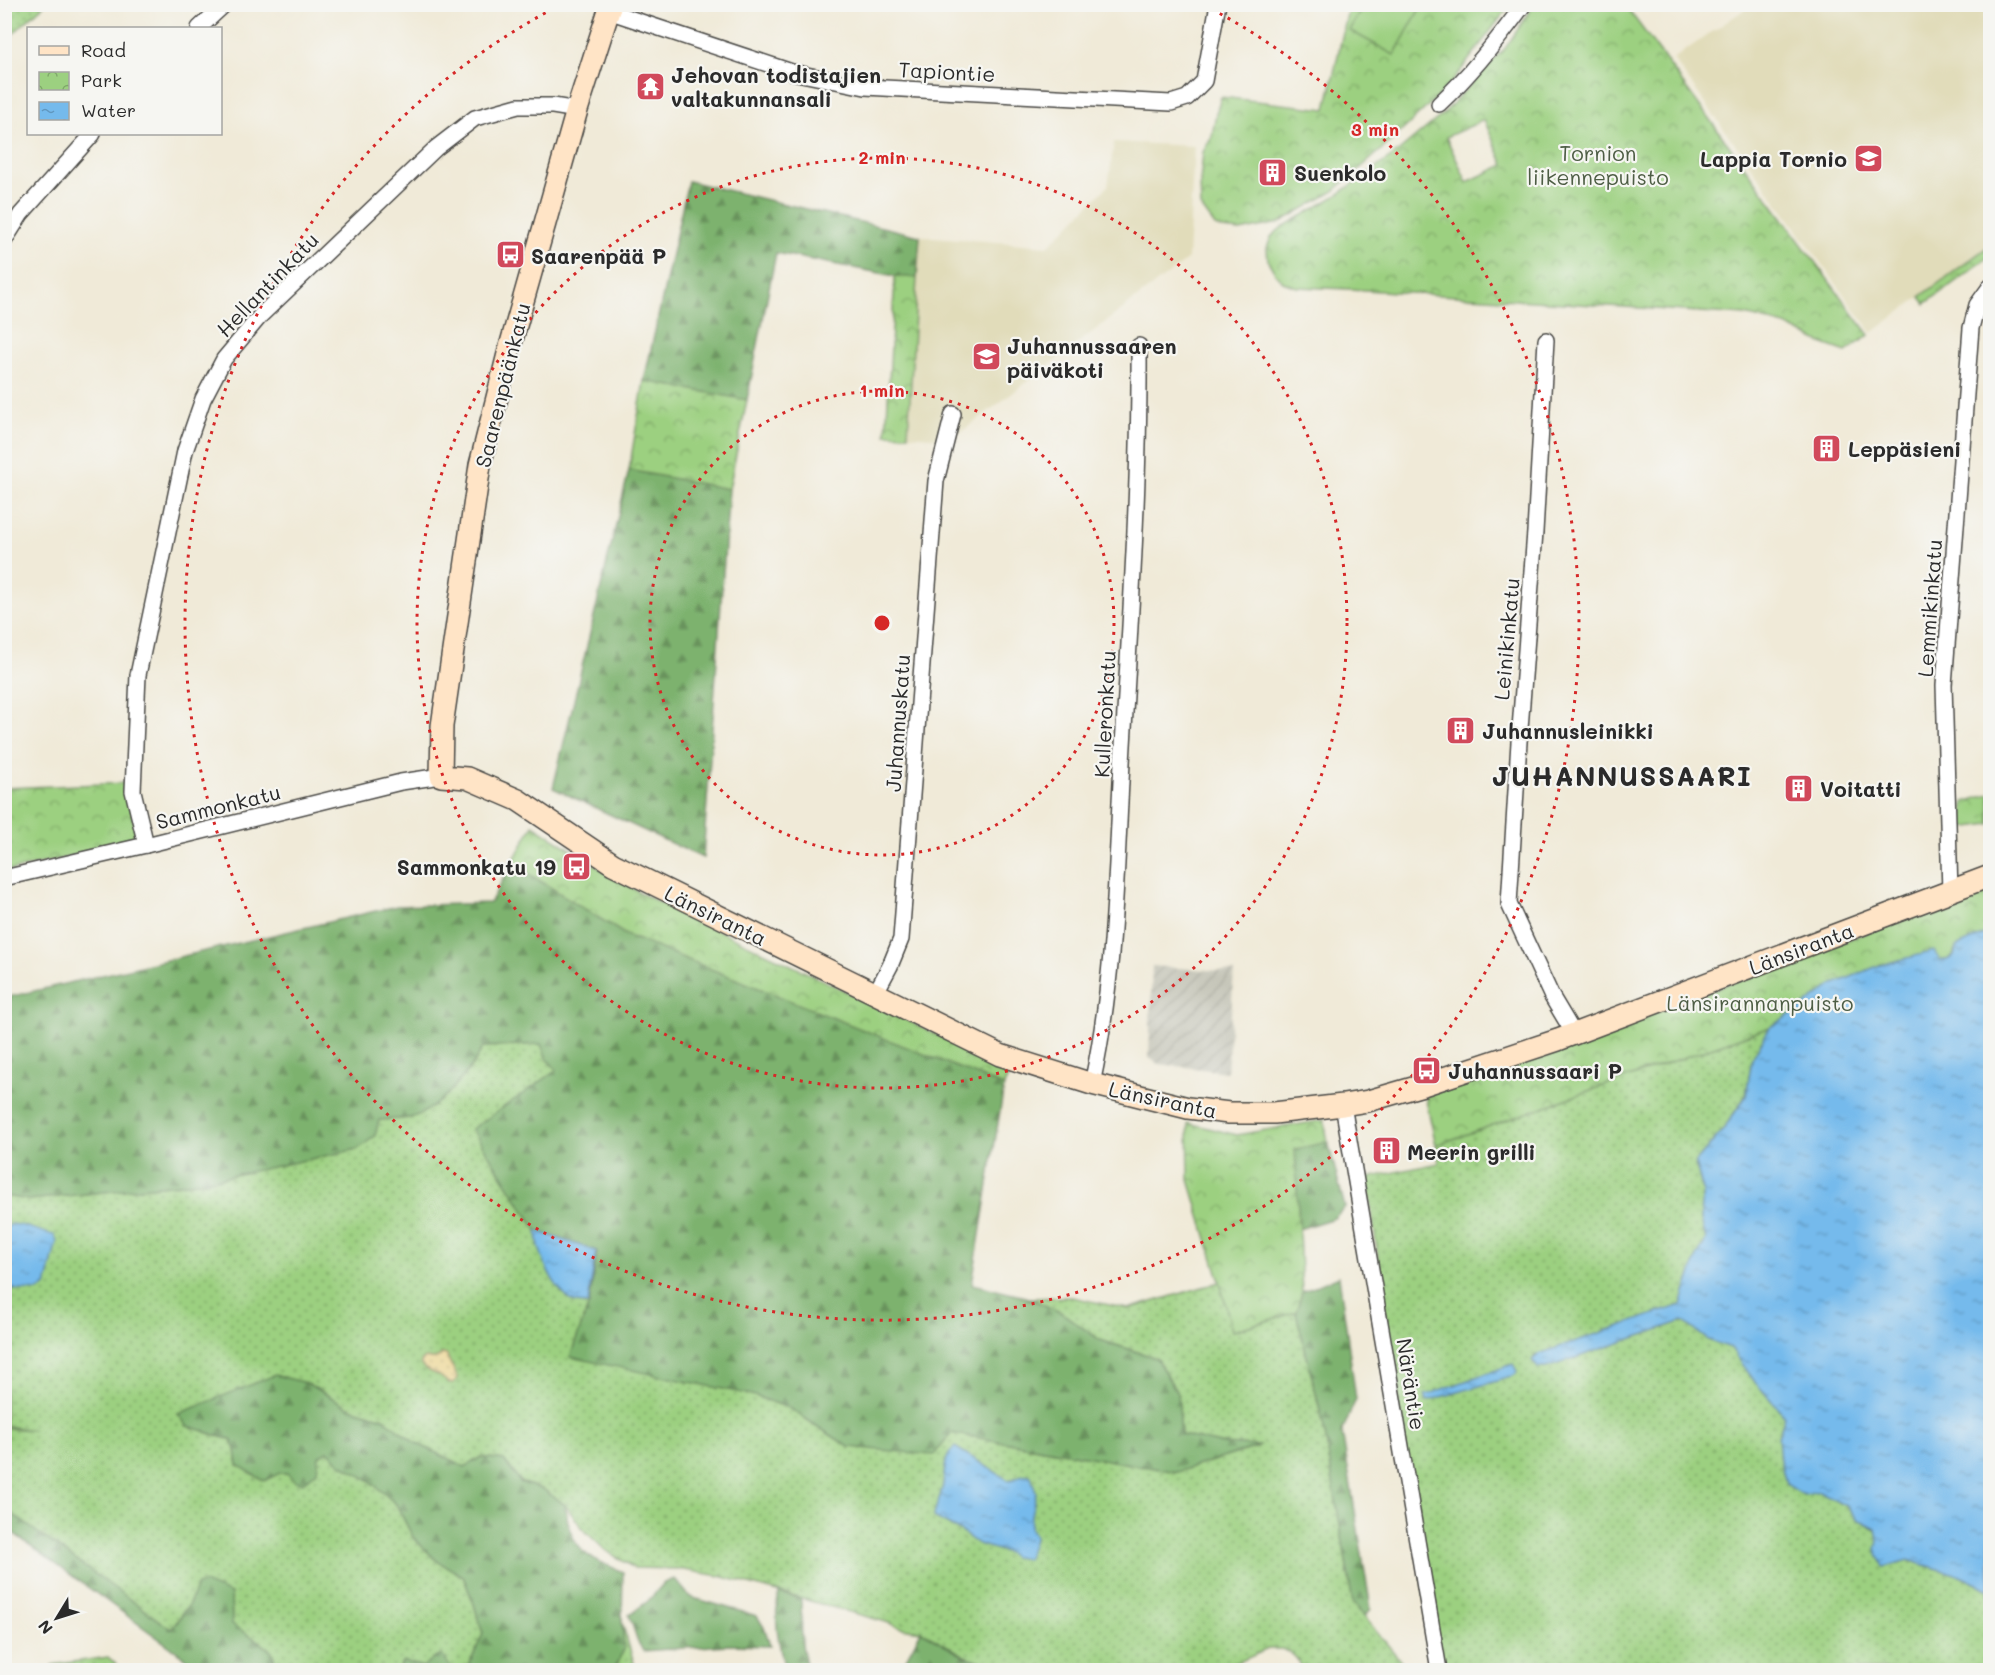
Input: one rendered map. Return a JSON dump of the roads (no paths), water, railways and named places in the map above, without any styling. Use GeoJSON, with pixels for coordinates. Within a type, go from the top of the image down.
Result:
{"type":"FeatureCollection","features":[{"type":"Feature","properties":{"kind":"street"},"geometry":{"type":"LineString","coordinates":[[200,27],[225,4]]}},
{"type":"Feature","properties":{"kind":"street","name":"Tapiontie"},"geometry":{"type":"LineString","coordinates":[[609,8],[792,72],[865,87],[1171,103],[1187,98],[1204,81],[1218,4]]}},
{"type":"Feature","properties":{"kind":"street"},"geometry":{"type":"LineString","coordinates":[[1438,104],[1495,44],[1524,4]]}},
{"type":"Feature","properties":{"kind":"street","name":"Saarenpäänkatu"},"geometry":{"type":"LineString","coordinates":[[441,776],[442,726],[480,465],[508,354],[577,110],[609,8]]}},
{"type":"Feature","properties":{"kind":"street","name":"Hellantinkatu"},"geometry":{"type":"LineString","coordinates":[[146,845],[132,791],[138,675],[185,451],[203,399],[224,359],[261,315],[436,148],[475,118],[518,106],[553,106],[577,110]]}},
{"type":"Feature","properties":{"kind":"street"},"geometry":{"type":"LineString","coordinates":[[4,241],[21,213],[92,135]]}},
{"type":"Feature","properties":{"kind":"street","name":"Lemmikinkatu"},"geometry":{"type":"LineString","coordinates":[[1950,892],[1944,685],[1971,328],[1977,305],[1990,287]]}},
{"type":"Feature","properties":{"kind":"street","name":"Leinikinkatu"},"geometry":{"type":"LineString","coordinates":[[1546,340],[1509,904],[1552,997],[1574,1034]]}},
{"type":"Feature","properties":{"kind":"street","name":"Kulleronkatu"},"geometry":{"type":"LineString","coordinates":[[1092,1084],[1102,1039],[1113,927],[1140,413],[1139,346]]}},
{"type":"Feature","properties":{"kind":"street","name":"Juhannuskatu"},"geometry":{"type":"LineString","coordinates":[[875,994],[901,939],[936,481],[953,414]]}},
{"type":"Feature","properties":{"kind":"street","name":"Sammonkatu"},"geometry":{"type":"LineString","coordinates":[[4,878],[401,782],[441,776]]}},
{"type":"Feature","properties":{"kind":"street","name":"Länsiranta"},"geometry":{"type":"LineString","coordinates":[[441,776],[467,778],[518,800],[613,864],[1000,1056],[1092,1084],[1188,1108],[1229,1113],[1274,1113],[1343,1105],[1368,1101],[1423,1085],[1574,1034],[1990,876]]}},
{"type":"Feature","properties":{"kind":"street","name":"Näräntie"},"geometry":{"type":"LineString","coordinates":[[1343,1105],[1439,1671]]}},
{"type":"Feature","properties":{"kind":"water"},"geometry":{"type":"Polygon","coordinates":[[[1990,932],[1990,1590],[1956,1574],[1908,1560],[1884,1567],[1876,1549],[1878,1541],[1876,1529],[1858,1520],[1848,1507],[1819,1492],[1803,1495],[1786,1484],[1780,1460],[1778,1437],[1785,1416],[1755,1382],[1731,1348],[1708,1340],[1683,1321],[1546,1368],[1538,1368],[1532,1360],[1539,1354],[1681,1305],[1697,1257],[1706,1240],[1701,1219],[1703,1190],[1695,1163],[1723,1130],[1746,1096],[1752,1059],[1770,1027],[1834,984],[1880,965],[1934,951],[1940,960],[1947,960],[1954,956],[1956,947],[1990,932]]]}},
{"type":"Feature","properties":{"kind":"water"},"geometry":{"type":"Polygon","coordinates":[[[11,1224],[54,1235],[57,1241],[46,1286],[38,1291],[5,1289],[5,1229],[11,1224]]]}},
{"type":"Feature","properties":{"kind":"water"},"geometry":{"type":"Polygon","coordinates":[[[537,1231],[596,1251],[588,1304],[574,1302],[560,1290],[543,1260],[537,1231]]]}},
{"type":"Feature","properties":{"kind":"water"},"geometry":{"type":"Polygon","coordinates":[[[1513,1364],[1517,1371],[1511,1377],[1427,1401],[1425,1395],[1513,1364]]]}},
{"type":"Feature","properties":{"kind":"water"},"geometry":{"type":"Polygon","coordinates":[[[955,1447],[1008,1480],[1025,1475],[1031,1476],[1036,1493],[1030,1530],[1035,1536],[1027,1559],[1013,1557],[1008,1553],[978,1544],[934,1517],[942,1489],[946,1461],[955,1447]]]}},
{"type":"Feature","properties":{"kind":"place","name":"Jehovan todistajien valtakunnansali"},"geometry":{"type":"Point","coordinates":[650,86]}},
{"type":"Feature","properties":{"kind":"place","name":"Lappia Tornio"},"geometry":{"type":"Point","coordinates":[1868,158]}},
{"type":"Feature","properties":{"kind":"place","name":"Suenkolo"},"geometry":{"type":"Point","coordinates":[1273,172]}},
{"type":"Feature","properties":{"kind":"place","name":"Saarenpää P"},"geometry":{"type":"Point","coordinates":[510,255]}},
{"type":"Feature","properties":{"kind":"place","name":"Juhannussaaren päiväkoti"},"geometry":{"type":"Point","coordinates":[986,357]}},
{"type":"Feature","properties":{"kind":"place","name":"Leppäsieni"},"geometry":{"type":"Point","coordinates":[1827,448]}},
{"type":"Feature","properties":{"kind":"place","name":"Juhannusleinikki"},"geometry":{"type":"Point","coordinates":[1461,730]}},
{"type":"Feature","properties":{"kind":"place","name":"Voitatti"},"geometry":{"type":"Point","coordinates":[1799,788]}},
{"type":"Feature","properties":{"kind":"place","name":"Sammonkatu 19"},"geometry":{"type":"Point","coordinates":[577,866]}},
{"type":"Feature","properties":{"kind":"place","name":"Juhannussaari P"},"geometry":{"type":"Point","coordinates":[1427,1070]}},
{"type":"Feature","properties":{"kind":"place","name":"Meerin grilli"},"geometry":{"type":"Point","coordinates":[1386,1151]}},
{"type":"Feature","properties":{"kind":"district","name":"JUHANNUSSAARI"},"geometry":{"type":"Point","coordinates":[1622,775]}},
{"type":"Feature","properties":{"kind":"park label","name":"Tornion liikennepuisto"},"geometry":{"type":"Point","coordinates":[1598,164]}},
{"type":"Feature","properties":{"kind":"park label","name":"Länsirannanpuisto"},"geometry":{"type":"Point","coordinates":[1760,1002]}}]}
